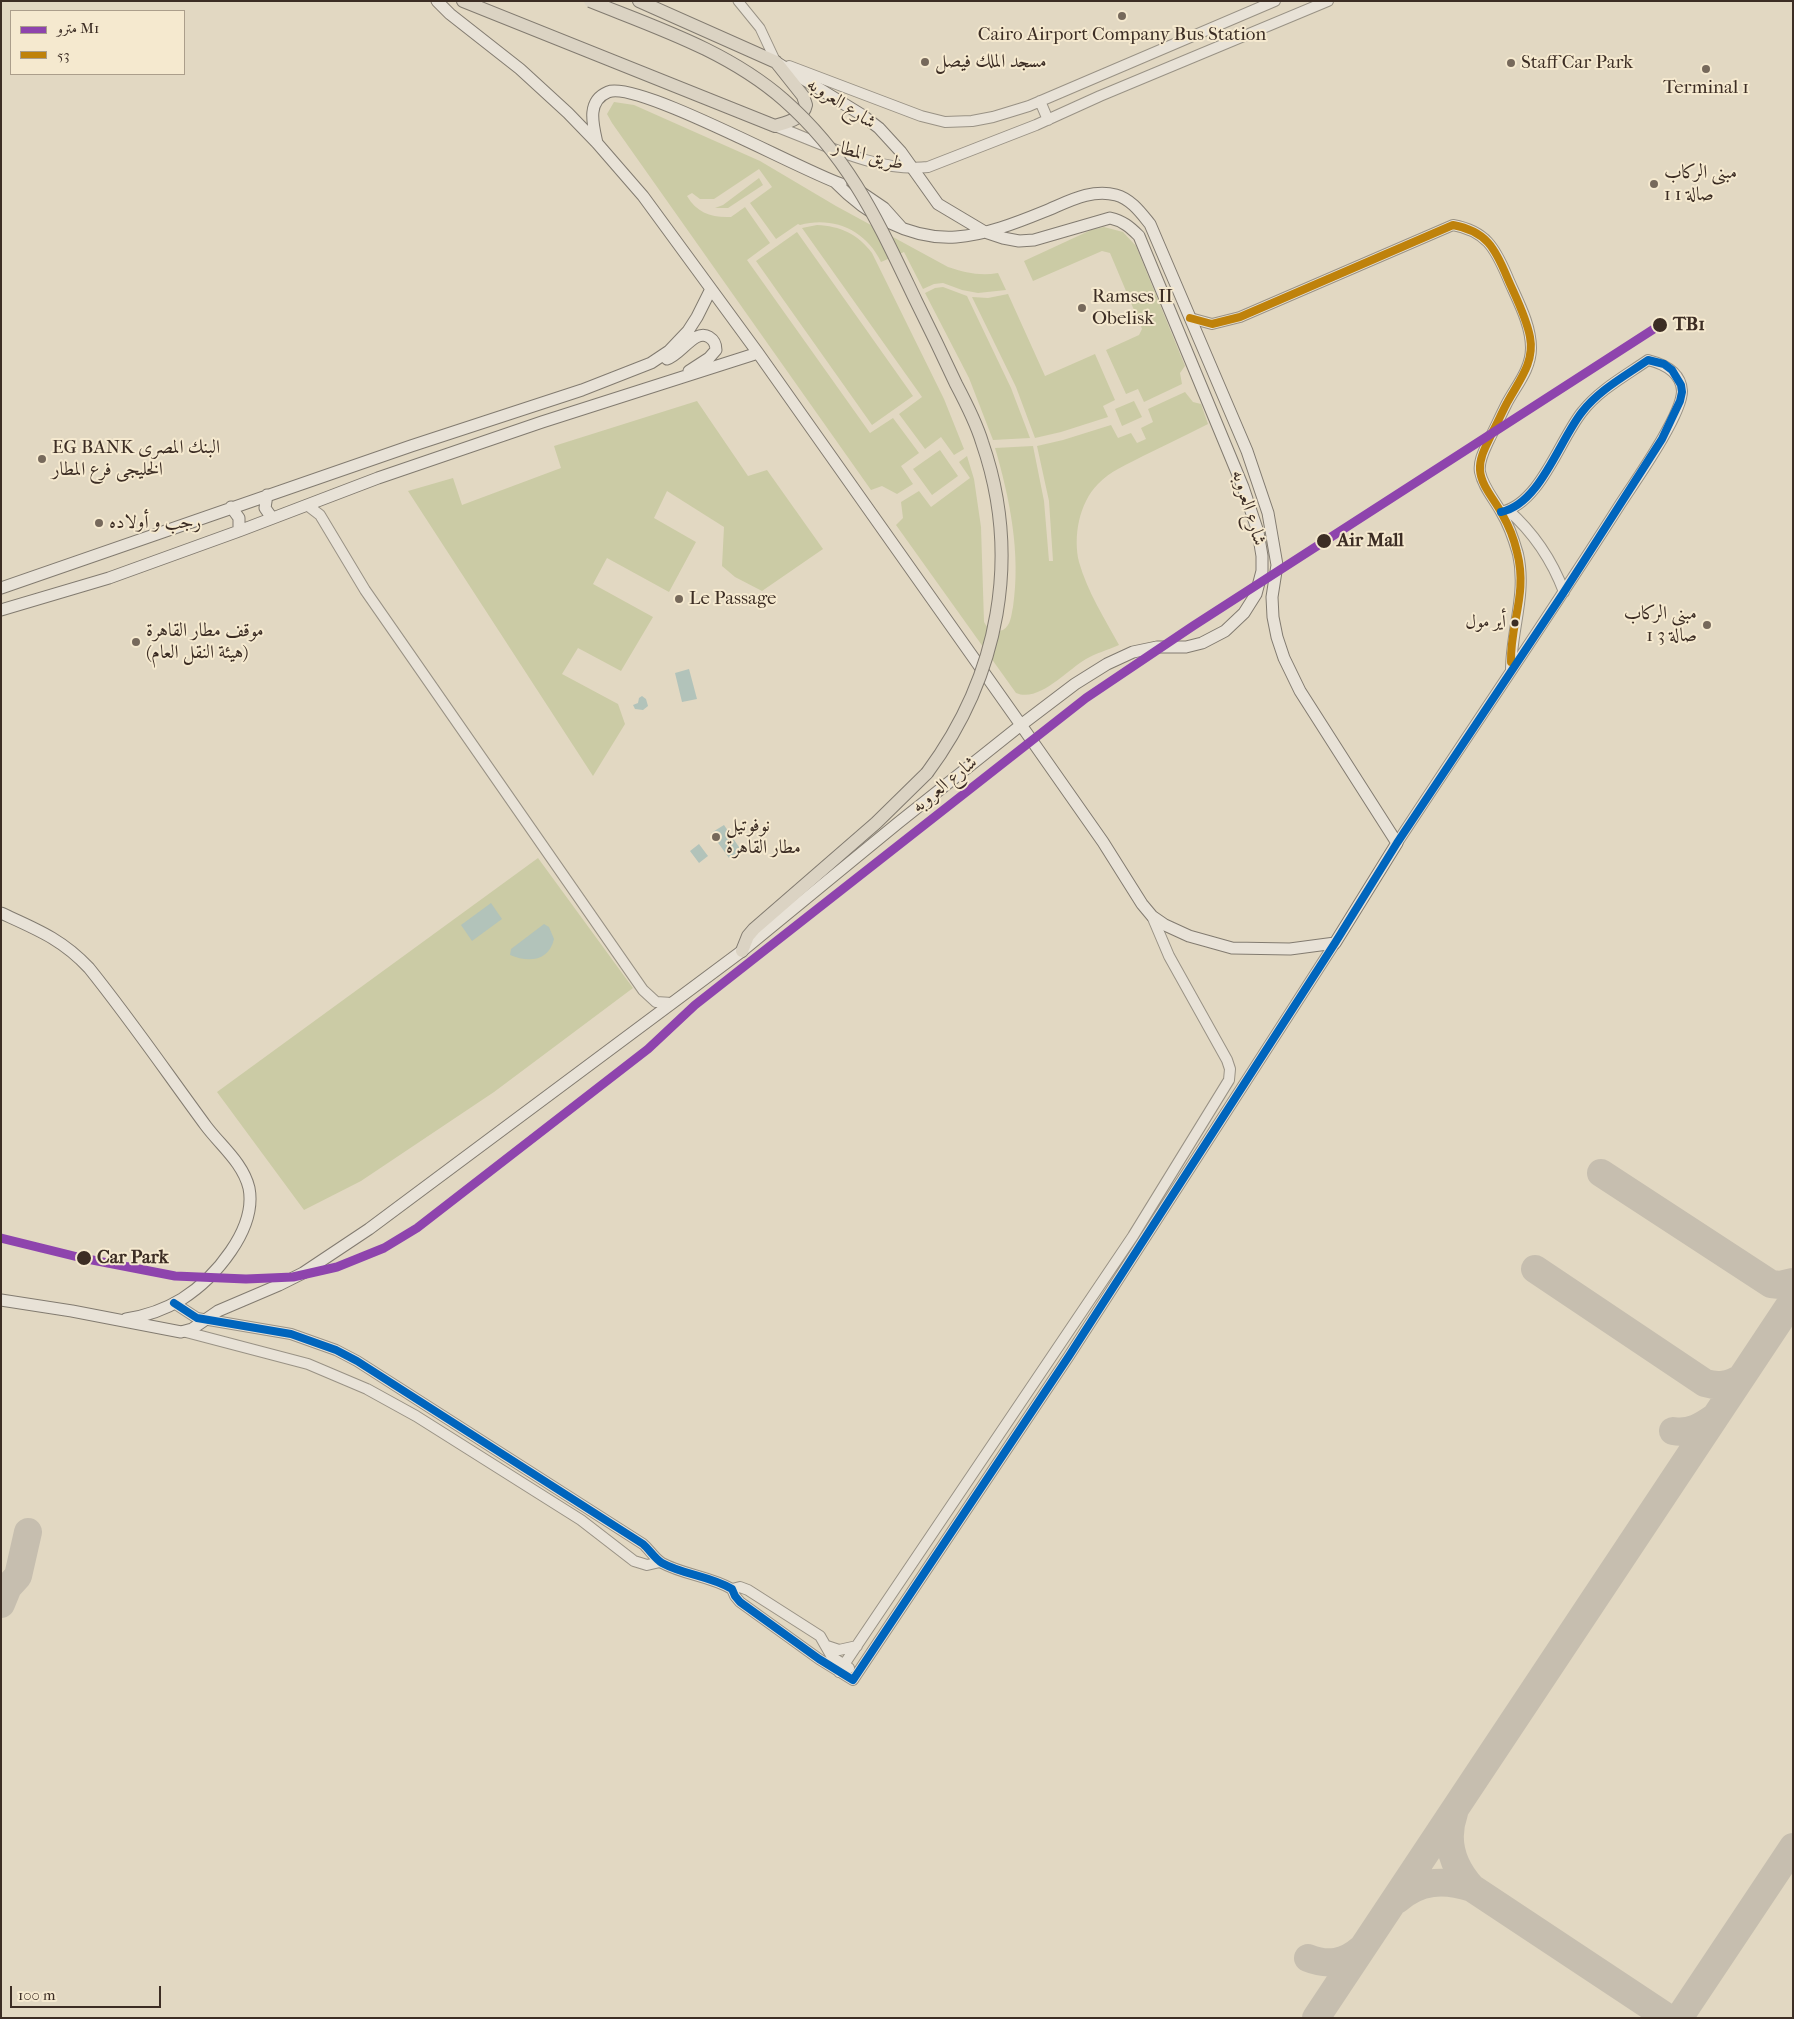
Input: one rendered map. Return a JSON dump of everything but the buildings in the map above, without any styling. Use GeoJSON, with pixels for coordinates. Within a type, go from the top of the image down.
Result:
{"type":"FeatureCollection","features":[{"type":"Feature","properties":{"kind":"main road"},"geometry":{"type":"LineString","coordinates":[[437,1],[450,14],[520,69],[568,113],[597,143],[642,196],[758,353],[1103,842],[1142,904],[1152,916],[1165,925],[1189,936],[1215,945],[1232,948],[1290,949],[1335,943],[1396,844]]}},
{"type":"Feature","properties":{"kind":"main road","name":"طريق المطار"},"geometry":{"type":"LineString","coordinates":[[463,1],[775,126]]}},
{"type":"Feature","properties":{"kind":"main road"},"geometry":{"type":"LineString","coordinates":[[590,1],[689,41],[733,63],[782,98],[824,140],[843,163],[874,214],[975,423],[990,469],[1000,517],[1002,556],[998,604],[989,652],[976,689],[959,724],[927,773],[876,824],[754,929],[748,936],[742,951]]}},
{"type":"Feature","properties":{"kind":"main road"},"geometry":{"type":"LineString","coordinates":[[639,1],[776,62],[800,92],[806,105],[804,112],[799,116],[775,126]]}},
{"type":"Feature","properties":{"kind":"main road","name":"شارع العروبه"},"geometry":{"type":"LineString","coordinates":[[186,1332],[218,1310],[279,1285],[303,1272],[369,1229],[742,951],[1021,725],[1075,684],[1121,657],[1145,649],[1186,647],[1202,643],[1224,631],[1244,613],[1256,594],[1262,571],[1262,556],[1258,532],[1243,486],[1139,236],[1129,226],[1119,220],[1110,218],[1034,240],[1019,241],[985,232],[938,204],[914,168],[879,128],[862,115],[776,62]]}},
{"type":"Feature","properties":{"kind":"main road"},"geometry":{"type":"LineString","coordinates":[[597,143],[592,119],[596,103],[607,93],[622,90],[734,134],[835,182],[866,210],[890,224],[923,234],[955,237],[985,232]]}},
{"type":"Feature","properties":{"kind":"main road","name":"شارع العروبه"},"geometry":{"type":"LineString","coordinates":[[985,232],[1016,222],[1078,197],[1092,194],[1117,195],[1129,201],[1150,224],[1158,238],[1247,451],[1268,514],[1277,565],[1272,597],[1273,617],[1284,658],[1300,691],[1396,844]]}},
{"type":"Feature","properties":{"kind":"main road"},"geometry":{"type":"LineString","coordinates":[[650,364],[669,351],[688,331],[698,317],[711,288]]}},
{"type":"Feature","properties":{"kind":"main road"},"geometry":{"type":"LineString","coordinates":[[1,588],[267,495],[582,390],[650,364],[674,357],[696,336],[702,334],[710,337],[716,345],[716,350],[712,355],[677,378]]}},
{"type":"Feature","properties":{"kind":"main road"},"geometry":{"type":"LineString","coordinates":[[1,610],[110,578],[388,474],[758,353]]}},
{"type":"Feature","properties":{"kind":"main road"},"geometry":{"type":"LineString","coordinates":[[267,495],[265,508],[272,518]]}},
{"type":"Feature","properties":{"kind":"main road"},"geometry":{"type":"LineString","coordinates":[[231,508],[239,518],[239,531]]}},
{"type":"Feature","properties":{"kind":"main road"},"geometry":{"type":"LineString","coordinates":[[1,913],[58,940],[67,946],[89,968],[212,1134],[238,1163],[245,1176],[250,1201],[249,1213],[244,1229],[222,1262],[196,1289],[174,1303],[149,1315],[119,1321]]}},
{"type":"Feature","properties":{"kind":"main road"},"geometry":{"type":"LineString","coordinates":[[1,1300],[186,1332]]}},
{"type":"Feature","properties":{"kind":"street"},"geometry":{"type":"LineString","coordinates":[[738,1],[760,28],[776,62],[922,116],[945,122],[972,121],[993,117],[1040,101],[1275,1]]}},
{"type":"Feature","properties":{"kind":"street","name":"طريق المطار"},"geometry":{"type":"LineString","coordinates":[[775,126],[869,161],[900,168],[928,167],[1048,120],[1100,96],[1328,1]]}},
{"type":"Feature","properties":{"kind":"street"},"geometry":{"type":"LineString","coordinates":[[1093,79],[1100,96]]}},
{"type":"Feature","properties":{"kind":"street"},"geometry":{"type":"LineString","coordinates":[[1040,101],[1048,120]]}},
{"type":"Feature","properties":{"kind":"street"},"geometry":{"type":"LineString","coordinates":[[1190,318],[1212,324],[1240,317],[1453,225],[1463,226],[1480,234],[1488,240],[1498,257],[1526,324],[1531,346],[1526,370],[1506,404],[1483,452],[1480,471],[1484,484],[1505,511],[1529,530],[1546,553],[1564,592]]}},
{"type":"Feature","properties":{"kind":"street"},"geometry":{"type":"LineString","coordinates":[[1396,844],[1564,592],[1662,439],[1680,401],[1682,392],[1678,378],[1672,370],[1664,364],[1648,360],[1602,392],[1573,424],[1540,480],[1522,502],[1505,511]]}},
{"type":"Feature","properties":{"kind":"street"},"geometry":{"type":"LineString","coordinates":[[307,505],[320,515],[365,590],[643,990],[656,1002],[672,1003]]}},
{"type":"Feature","properties":{"kind":"street"},"geometry":{"type":"LineString","coordinates":[[1505,511],[1517,551],[1521,576],[1520,607],[1511,650],[1511,670]]}},
{"type":"Feature","properties":{"kind":"street"},"geometry":{"type":"LineString","coordinates":[[842,1669],[1127,1244],[1203,1124],[1230,1075],[1227,1060],[1169,956],[1152,916]]}},
{"type":"Feature","properties":{"kind":"street"},"geometry":{"type":"LineString","coordinates":[[732,1589],[740,1602],[842,1669],[857,1674],[1011,1443],[1335,943]]}},
{"type":"Feature","properties":{"kind":"street"},"geometry":{"type":"LineString","coordinates":[[1230,1075],[1246,1079]]}},
{"type":"Feature","properties":{"kind":"street"},"geometry":{"type":"LineString","coordinates":[[1203,1124],[1214,1132]]}},
{"type":"Feature","properties":{"kind":"street"},"geometry":{"type":"LineString","coordinates":[[174,1303],[190,1315],[204,1320],[291,1334],[336,1350],[384,1377],[643,1544],[660,1562],[678,1570],[714,1580],[732,1589],[744,1588],[772,1605],[820,1636],[832,1657],[842,1669]]}},
{"type":"Feature","properties":{"kind":"street"},"geometry":{"type":"LineString","coordinates":[[186,1332],[308,1364],[368,1389],[416,1416],[581,1520],[634,1561],[647,1565],[660,1562]]}},
{"type":"Feature","properties":{"kind":"street"},"geometry":{"type":"LineString","coordinates":[[1002,1432],[1009,1437],[1011,1443]]}},
{"type":"Feature","properties":{"kind":"street"},"geometry":{"type":"LineString","coordinates":[[827,1646],[838,1650],[857,1646]]}},
{"type":"Feature","properties":{"kind":"green space"},"geometry":{"type":"Polygon","coordinates":[[[614,102],[634,105],[760,161],[836,206],[948,267],[973,273],[998,273],[1006,290],[978,293],[962,290],[943,283],[934,284],[923,289],[904,252],[881,262],[867,241],[847,228],[836,224],[824,222],[798,224],[776,239],[750,203],[772,187],[759,169],[714,199],[700,199],[692,193],[687,196],[695,207],[718,217],[731,217],[745,207],[770,243],[747,260],[870,433],[893,418],[919,453],[901,466],[913,484],[897,494],[882,486],[871,490],[612,123],[607,114],[614,102]]]}},
{"type":"Feature","properties":{"kind":"green space"},"geometry":{"type":"Polygon","coordinates":[[[759,178],[763,185],[728,208],[715,208],[723,205],[759,178]]]}},
{"type":"Feature","properties":{"kind":"green space"},"geometry":{"type":"Polygon","coordinates":[[[817,225],[833,227],[848,232],[867,246],[872,253],[944,399],[964,449],[954,455],[941,437],[925,449],[899,414],[922,397],[802,228],[817,225]]]}},
{"type":"Feature","properties":{"kind":"green space"},"geometry":{"type":"Polygon","coordinates":[[[1104,227],[1123,232],[1136,246],[1185,366],[1180,373],[1182,384],[1144,402],[1138,389],[1126,394],[1106,350],[1139,335],[1142,329],[1110,253],[1102,251],[1033,281],[1024,261],[1091,230],[1104,227]]]}},
{"type":"Feature","properties":{"kind":"green space"},"geometry":{"type":"Polygon","coordinates":[[[797,232],[913,396],[872,425],[756,261],[797,232]]]}},
{"type":"Feature","properties":{"kind":"green space"},"geometry":{"type":"Polygon","coordinates":[[[943,287],[967,296],[1011,388],[1030,438],[993,440],[969,378],[925,293],[935,288],[943,287]]]}},
{"type":"Feature","properties":{"kind":"green space"},"geometry":{"type":"Polygon","coordinates":[[[1008,294],[1045,376],[1095,354],[1115,400],[1103,406],[1108,417],[1035,438],[1016,387],[972,297],[988,298],[1008,294]]]}},
{"type":"Feature","properties":{"kind":"green space"},"geometry":{"type":"Polygon","coordinates":[[[1185,392],[1193,402],[1201,404],[1208,424],[1108,475],[1091,492],[1079,521],[1077,552],[1082,573],[1119,645],[1086,659],[1043,690],[1025,695],[1016,693],[896,525],[903,518],[901,502],[919,491],[931,507],[970,478],[959,462],[967,456],[974,479],[981,527],[984,622],[992,630],[1003,630],[1009,623],[1012,614],[1016,567],[1013,527],[995,448],[1033,446],[1044,501],[1049,561],[1053,561],[1049,501],[1037,446],[1111,425],[1118,438],[1131,433],[1137,443],[1146,439],[1141,428],[1153,422],[1148,409],[1185,392]]]}},
{"type":"Feature","properties":{"kind":"green space"},"geometry":{"type":"Polygon","coordinates":[[[697,401],[748,476],[767,470],[823,549],[762,591],[735,577],[722,566],[724,527],[667,491],[654,518],[696,542],[669,592],[607,558],[593,584],[653,617],[621,671],[578,648],[562,674],[618,704],[625,724],[593,776],[408,491],[453,478],[462,505],[561,468],[554,446],[697,401]]]}},
{"type":"Feature","properties":{"kind":"green space"},"geometry":{"type":"Polygon","coordinates":[[[1134,401],[1142,417],[1122,426],[1115,409],[1134,401]]]}},
{"type":"Feature","properties":{"kind":"green space"},"geometry":{"type":"Polygon","coordinates":[[[940,450],[958,476],[932,495],[913,469],[940,450]]]}},
{"type":"Feature","properties":{"kind":"green space"},"geometry":{"type":"Polygon","coordinates":[[[538,858],[633,988],[494,1092],[361,1181],[304,1210],[217,1092],[538,858]]]}},
{"type":"Feature","properties":{"kind":"shaded area"},"geometry":{"type":"Polygon","coordinates":[[[689,669],[697,699],[682,702],[675,673],[689,669]]]}},
{"type":"Feature","properties":{"kind":"shaded area"},"geometry":{"type":"Polygon","coordinates":[[[642,696],[646,699],[648,706],[643,710],[635,709],[633,705],[638,703],[639,698],[642,696]]]}},
{"type":"Feature","properties":{"kind":"shaded area"},"geometry":{"type":"Polygon","coordinates":[[[724,825],[741,850],[729,858],[711,833],[724,825]]]}},
{"type":"Feature","properties":{"kind":"shaded area"},"geometry":{"type":"Polygon","coordinates":[[[699,844],[708,856],[699,863],[690,851],[699,844]]]}},
{"type":"Feature","properties":{"kind":"shaded area"},"geometry":{"type":"Polygon","coordinates":[[[491,903],[502,919],[472,941],[461,925],[491,903]]]}},
{"type":"Feature","properties":{"kind":"shaded area"},"geometry":{"type":"Polygon","coordinates":[[[544,924],[549,927],[554,939],[548,952],[543,956],[531,959],[517,958],[510,955],[511,949],[544,924]]]}},
{"type":"Feature","properties":{"kind":"taxiway"},"geometry":{"type":"LineString","coordinates":[[1601,1173],[1771,1284],[1780,1285],[1793,1282]]}},
{"type":"Feature","properties":{"kind":"taxiway"},"geometry":{"type":"LineString","coordinates":[[1535,1269],[1705,1383],[1724,1385],[1741,1378]]}},
{"type":"Feature","properties":{"kind":"taxiway"},"geometry":{"type":"LineString","coordinates":[[1316,2018],[1793,1300]]}},
{"type":"Feature","properties":{"kind":"taxiway"},"geometry":{"type":"LineString","coordinates":[[1673,1431],[1690,1430],[1715,1417]]}},
{"type":"Feature","properties":{"kind":"taxiway"},"geometry":{"type":"LineString","coordinates":[[1,1604],[8,1587],[18,1576],[28,1532]]}},
{"type":"Feature","properties":{"kind":"taxiway"},"geometry":{"type":"LineString","coordinates":[[1454,1813],[1450,1834],[1452,1853],[1465,1880],[1472,1888]]}},
{"type":"Feature","properties":{"kind":"taxiway"},"geometry":{"type":"LineString","coordinates":[[1679,2018],[1793,1847]]}},
{"type":"Feature","properties":{"kind":"taxiway"},"geometry":{"type":"LineString","coordinates":[[1397,1900],[1414,1888],[1432,1883],[1452,1883],[1472,1888],[1668,2018]]}},
{"type":"Feature","properties":{"kind":"taxiway"},"geometry":{"type":"LineString","coordinates":[[1308,1958],[1322,1962],[1336,1962],[1355,1954],[1361,1949]]}},
{"type":"Feature","properties":{"kind":"metro line","name":"M1"},"geometry":{"type":"LineString","coordinates":[[1,1238],[82,1258],[175,1276],[246,1279],[293,1277],[337,1267],[384,1248],[417,1228],[648,1049],[695,1005],[1086,698],[1193,626],[1660,325]]}},
{"type":"Feature","properties":{"kind":"transit line","name":"53"},"geometry":{"type":"LineString","coordinates":[[1190,318],[1212,324],[1240,317],[1453,225],[1474,232],[1488,242],[1498,257],[1520,306],[1526,321],[1531,346],[1525,372],[1505,406],[1482,455],[1480,465],[1483,482],[1511,533],[1520,567],[1520,595],[1511,648],[1511,662]]}},
{"type":"Feature","properties":{"kind":"transit line"},"geometry":{"type":"LineString","coordinates":[[174,1303],[197,1318],[291,1334],[336,1350],[357,1361],[643,1544],[662,1563],[715,1581],[732,1589],[740,1602],[819,1659],[853,1680],[1069,1356],[1335,943],[1397,843],[1564,592],[1662,439],[1680,401],[1682,392],[1681,385],[1672,370],[1664,364],[1648,360],[1604,390],[1582,412],[1538,484],[1515,507],[1501,512]]}},
{"type":"Feature","properties":{"kind":"place","name":"Cairo Airport Company Bus Station"},"geometry":{"type":"Point","coordinates":[1122,16]}},
{"type":"Feature","properties":{"kind":"place","name":"مسجد الملك فيصل"},"geometry":{"type":"Point","coordinates":[925,62]}},
{"type":"Feature","properties":{"kind":"place","name":"Staff Car Park"},"geometry":{"type":"Point","coordinates":[1511,63]}},
{"type":"Feature","properties":{"kind":"place","name":"Terminal 1"},"geometry":{"type":"Point","coordinates":[1706,69]}},
{"type":"Feature","properties":{"kind":"place","name":"مبنى الركاب 1 صالة 1"},"geometry":{"type":"Point","coordinates":[1654,184]}},
{"type":"Feature","properties":{"kind":"place","name":"Ramses II Obelisk"},"geometry":{"type":"Point","coordinates":[1082,308]}},
{"type":"Feature","properties":{"kind":"place","name":"TB1"},"geometry":{"type":"Point","coordinates":[1660,325]}},
{"type":"Feature","properties":{"kind":"place","name":"EG BANK البنك المصرى الخليجى فرع المطار"},"geometry":{"type":"Point","coordinates":[42,459]}},
{"type":"Feature","properties":{"kind":"place","name":"رجب و أولاده"},"geometry":{"type":"Point","coordinates":[99,523]}},
{"type":"Feature","properties":{"kind":"place","name":"Air Mall"},"geometry":{"type":"Point","coordinates":[1324,541]}},
{"type":"Feature","properties":{"kind":"place","name":"Le Passage"},"geometry":{"type":"Point","coordinates":[679,599]}},
{"type":"Feature","properties":{"kind":"place","name":"أير مول"},"geometry":{"type":"Point","coordinates":[1515,623]}},
{"type":"Feature","properties":{"kind":"place","name":"مبنى الركاب 1 صالة 3"},"geometry":{"type":"Point","coordinates":[1707,625]}},
{"type":"Feature","properties":{"kind":"place","name":"موقف مطار القاهرة (هيئة النقل العام)"},"geometry":{"type":"Point","coordinates":[136,642]}},
{"type":"Feature","properties":{"kind":"place","name":"نوفوتيل مطار القاهرة"},"geometry":{"type":"Point","coordinates":[716,837]}},
{"type":"Feature","properties":{"kind":"place","name":"Car Park"},"geometry":{"type":"Point","coordinates":[84,1258]}}]}
